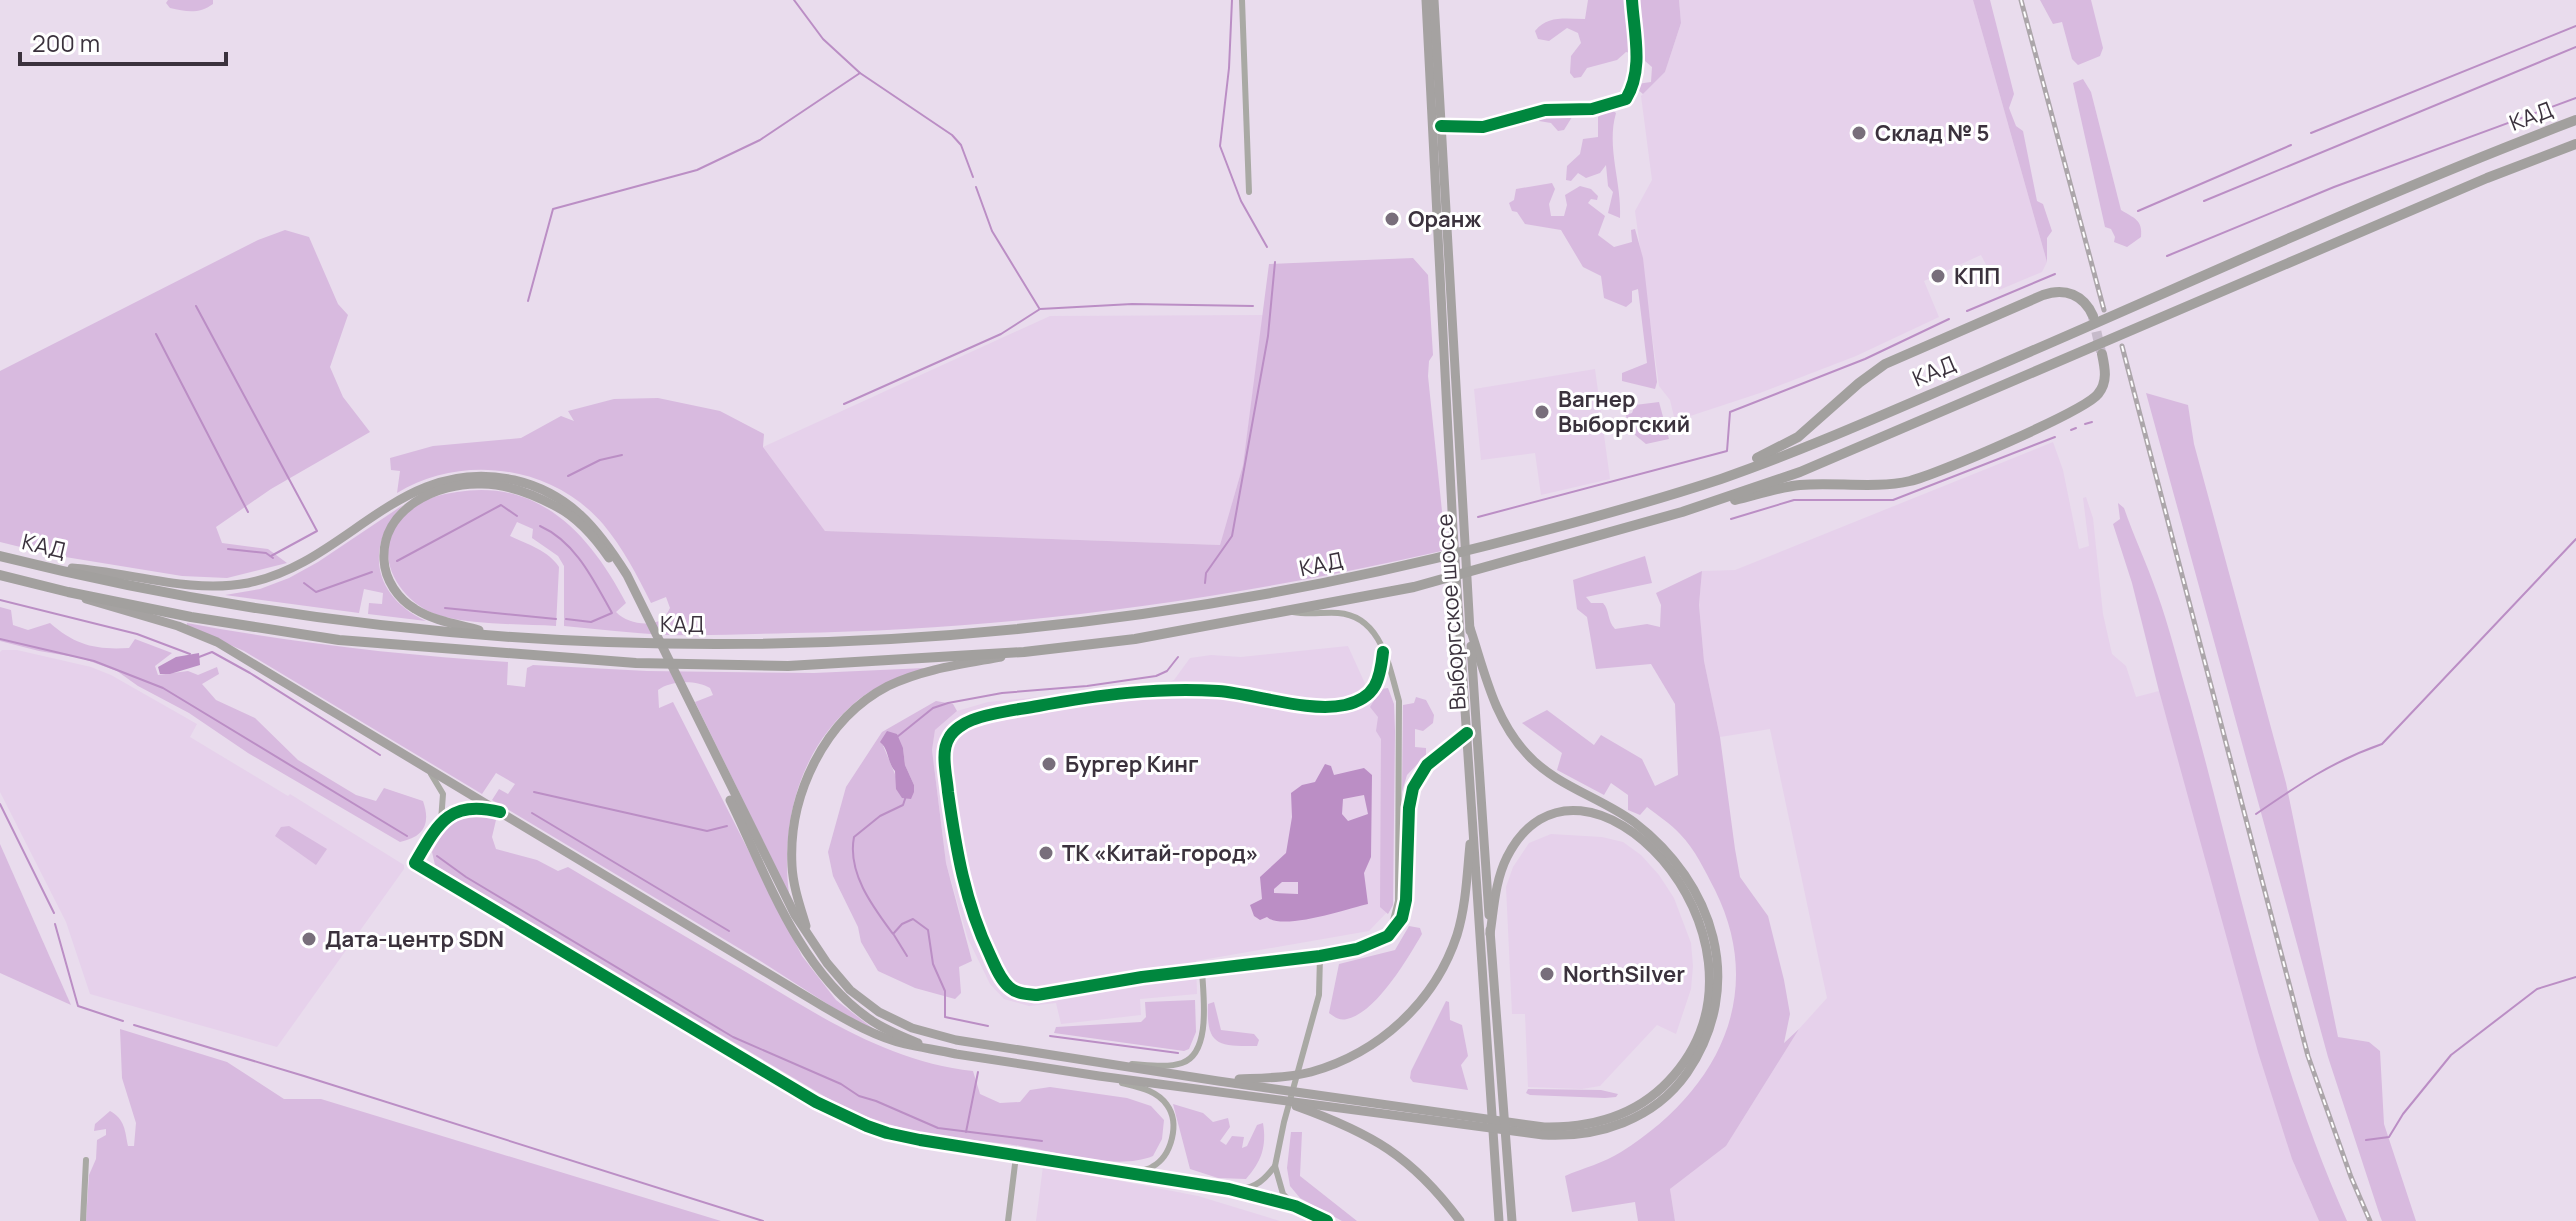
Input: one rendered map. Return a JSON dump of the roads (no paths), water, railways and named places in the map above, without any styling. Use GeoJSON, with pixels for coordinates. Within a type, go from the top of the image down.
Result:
{"type":"FeatureCollection","features":[{"type":"Feature","properties":{"kind":"highway","name":"КАД"},"geometry":{"type":"LineString","coordinates":[[0,556],[191,598],[340,622],[636,644],[788,645],[952,636],[1131,617],[1308,588],[1573,524],[1725,478],[2061,340],[2478,157],[2576,120]]}},
{"type":"Feature","properties":{"kind":"highway","name":"КАД"},"geometry":{"type":"LineString","coordinates":[[0,575],[191,617],[339,640],[636,663],[788,666],[1024,652],[1135,639],[1414,587],[1682,512],[1800,472],[2487,178],[2576,144]]}},
{"type":"Feature","properties":{"kind":"highway"},"geometry":{"type":"LineString","coordinates":[[1683,490],[1780,448],[1798,437],[1885,364],[2043,295],[2059,291],[2073,294],[2087,304],[2093,316]]}},
{"type":"Feature","properties":{"kind":"highway"},"geometry":{"type":"LineString","coordinates":[[1682,512],[1796,485],[1878,485],[1910,481],[1933,473],[2091,402],[2104,385],[2102,354]]}},
{"type":"Feature","properties":{"kind":"main road","name":"Выборгское шоссе"},"geometry":{"type":"LineString","coordinates":[[1426,0],[1463,603],[1467,733],[1499,1221]]}},
{"type":"Feature","properties":{"kind":"main road","name":"Выборгское шоссе"},"geometry":{"type":"LineString","coordinates":[[1434,0],[1458,529]]}},
{"type":"Feature","properties":{"kind":"main road"},"geometry":{"type":"LineString","coordinates":[[37,565],[88,569],[183,584],[221,586],[247,583],[291,569],[419,489],[456,477],[490,475],[552,493],[582,514],[601,534],[627,575],[784,910],[818,971],[843,998],[869,1019],[932,1049]]}},
{"type":"Feature","properties":{"kind":"main road"},"geometry":{"type":"LineString","coordinates":[[502,636],[437,619],[414,609],[397,595],[388,580],[383,549],[393,523],[410,504],[443,490],[481,483],[509,487],[560,508],[603,549],[643,613]]}},
{"type":"Feature","properties":{"kind":"main road"},"geometry":{"type":"LineString","coordinates":[[68,592],[110,608],[178,626],[217,642],[859,1027],[904,1044],[1099,1076],[1278,1100],[1543,1135],[1585,1134],[1630,1120],[1656,1104],[1683,1077],[1706,1038],[1716,1003],[1718,964],[1708,918],[1694,889],[1670,855],[1640,827],[1619,812],[1552,776],[1522,749],[1502,719],[1489,691],[1470,628]]}},
{"type":"Feature","properties":{"kind":"main road","name":"Выборгское шоссе"},"geometry":{"type":"LineString","coordinates":[[1463,603],[1470,628],[1512,1221]]}},
{"type":"Feature","properties":{"kind":"main road"},"geometry":{"type":"LineString","coordinates":[[812,944],[794,885],[792,841],[794,817],[807,778],[829,739],[855,709],[887,687],[927,672],[1024,652]]}},
{"type":"Feature","properties":{"kind":"main road"},"geometry":{"type":"LineString","coordinates":[[682,694],[812,944],[850,990],[879,1012],[912,1028],[956,1040],[1544,1127],[1574,1127],[1602,1122],[1632,1110],[1661,1089],[1681,1066],[1694,1044],[1705,1013],[1710,990],[1708,951],[1700,920],[1681,883],[1664,861],[1628,828],[1605,816],[1572,811],[1551,816],[1530,827],[1516,842],[1502,868],[1490,934]]}},
{"type":"Feature","properties":{"kind":"main road"},"geometry":{"type":"LineString","coordinates":[[1218,1081],[1310,1072],[1372,1046],[1407,1017],[1439,974],[1458,933],[1473,813]]}},
{"type":"Feature","properties":{"kind":"main road"},"geometry":{"type":"LineString","coordinates":[[1278,1100],[1336,1120],[1391,1150],[1438,1191],[1460,1221]]}},
{"type":"Feature","properties":{"kind":"street"},"geometry":{"type":"LineString","coordinates":[[1242,0],[1249,192]]}},
{"type":"Feature","properties":{"kind":"street"},"geometry":{"type":"LineString","coordinates":[[1441,126],[1468,128],[1496,125],[1545,110],[1592,109],[1626,99],[1634,85],[1637,70],[1632,0]]}},
{"type":"Feature","properties":{"kind":"street"},"geometry":{"type":"LineString","coordinates":[[1290,611],[1340,613],[1358,618],[1371,628],[1379,639],[1399,701],[1398,901],[1388,936]]}},
{"type":"Feature","properties":{"kind":"street"},"geometry":{"type":"LineString","coordinates":[[1383,652],[1380,679],[1367,696],[1346,705],[1325,707],[1220,691],[1158,690],[994,714],[970,721],[957,729],[947,740],[945,763],[966,892],[976,923],[998,971],[1009,987],[1023,994],[1037,995],[1320,956],[1357,949],[1388,936],[1402,918],[1406,900],[1409,808],[1413,788],[1427,765],[1467,733]]}},
{"type":"Feature","properties":{"kind":"street"},"geometry":{"type":"LineString","coordinates":[[423,766],[443,794],[441,821],[415,863],[816,1102],[887,1133],[1229,1189],[1295,1206],[1327,1221]]}},
{"type":"Feature","properties":{"kind":"street"},"geometry":{"type":"LineString","coordinates":[[441,821],[468,807],[500,812]]}},
{"type":"Feature","properties":{"kind":"street"},"geometry":{"type":"LineString","coordinates":[[1229,1189],[1256,1185],[1275,1166],[1302,1051],[1319,995],[1320,956]]}},
{"type":"Feature","properties":{"kind":"street"},"geometry":{"type":"LineString","coordinates":[[1097,1062],[1164,1065],[1185,1062],[1192,1057],[1203,1032],[1202,970]]}},
{"type":"Feature","properties":{"kind":"street"},"geometry":{"type":"LineString","coordinates":[[1099,1076],[1150,1091],[1167,1105],[1173,1131],[1166,1154],[1154,1166],[1134,1174]]}},
{"type":"Feature","properties":{"kind":"street"},"geometry":{"type":"LineString","coordinates":[[1008,1221],[1016,1156]]}},
{"type":"Feature","properties":{"kind":"street"},"geometry":{"type":"LineString","coordinates":[[83,1221],[86,1160]]}},
{"type":"Feature","properties":{"kind":"street"},"geometry":{"type":"LineString","coordinates":[[1275,1166],[1283,1194],[1295,1206]]}},
{"type":"Feature","properties":{"kind":"waterway"},"geometry":{"type":"LineString","coordinates":[[794,0],[823,39],[860,73],[952,135],[961,145],[973,177]]}},
{"type":"Feature","properties":{"kind":"waterway"},"geometry":{"type":"LineString","coordinates":[[1232,0],[1229,68],[1220,146],[1241,201],[1267,247]]}},
{"type":"Feature","properties":{"kind":"waterway"},"geometry":{"type":"LineString","coordinates":[[2311,133],[2576,26]]}},
{"type":"Feature","properties":{"kind":"waterway"},"geometry":{"type":"LineString","coordinates":[[2204,201],[2576,47]]}},
{"type":"Feature","properties":{"kind":"waterway"},"geometry":{"type":"LineString","coordinates":[[528,301],[553,209],[697,170],[760,140],[860,73]]}},
{"type":"Feature","properties":{"kind":"waterway"},"geometry":{"type":"LineString","coordinates":[[2167,256],[2334,187],[2576,98]]}},
{"type":"Feature","properties":{"kind":"waterway"},"geometry":{"type":"LineString","coordinates":[[2138,211],[2291,145]]}},
{"type":"Feature","properties":{"kind":"waterway"},"geometry":{"type":"LineString","coordinates":[[976,187],[992,231],[1039,308]]}},
{"type":"Feature","properties":{"kind":"waterway"},"geometry":{"type":"LineString","coordinates":[[1205,583],[1206,573],[1232,536],[1268,336],[1275,262]]}},
{"type":"Feature","properties":{"kind":"waterway"},"geometry":{"type":"LineString","coordinates":[[1967,311],[2055,274]]}},
{"type":"Feature","properties":{"kind":"waterway"},"geometry":{"type":"LineString","coordinates":[[844,404],[1001,334],[1040,309],[1132,304],[1253,306]]}},
{"type":"Feature","properties":{"kind":"waterway"},"geometry":{"type":"LineString","coordinates":[[196,306],[317,531],[271,556]]}},
{"type":"Feature","properties":{"kind":"waterway"},"geometry":{"type":"LineString","coordinates":[[1478,517],[1727,451],[1730,412],[1865,359],[1949,319]]}},
{"type":"Feature","properties":{"kind":"waterway"},"geometry":{"type":"LineString","coordinates":[[156,334],[248,512]]}},
{"type":"Feature","properties":{"kind":"waterway"},"geometry":{"type":"LineString","coordinates":[[2085,424],[2092,422]]}},
{"type":"Feature","properties":{"kind":"waterway"},"geometry":{"type":"LineString","coordinates":[[2071,430],[2076,428]]}},
{"type":"Feature","properties":{"kind":"waterway"},"geometry":{"type":"LineString","coordinates":[[1731,519],[1794,500],[1893,500],[2055,437]]}},
{"type":"Feature","properties":{"kind":"waterway"},"geometry":{"type":"LineString","coordinates":[[568,476],[600,460],[622,455]]}},
{"type":"Feature","properties":{"kind":"waterway"},"geometry":{"type":"LineString","coordinates":[[397,561],[501,505],[517,516]]}},
{"type":"Feature","properties":{"kind":"waterway"},"geometry":{"type":"LineString","coordinates":[[540,526],[574,552],[612,613],[591,622],[566,619]]}},
{"type":"Feature","properties":{"kind":"waterway"},"geometry":{"type":"LineString","coordinates":[[2256,814],[2332,766],[2382,744],[2576,539]]}},
{"type":"Feature","properties":{"kind":"waterway"},"geometry":{"type":"LineString","coordinates":[[228,549],[266,553],[273,558]]}},
{"type":"Feature","properties":{"kind":"waterway"},"geometry":{"type":"LineString","coordinates":[[304,583],[316,592],[372,572]]}},
{"type":"Feature","properties":{"kind":"waterway"},"geometry":{"type":"LineString","coordinates":[[0,600],[137,634],[190,654]]}},
{"type":"Feature","properties":{"kind":"waterway"},"geometry":{"type":"LineString","coordinates":[[445,608],[556,619]]}},
{"type":"Feature","properties":{"kind":"waterway"},"geometry":{"type":"LineString","coordinates":[[0,639],[94,661],[163,688],[407,836]]}},
{"type":"Feature","properties":{"kind":"waterway"},"geometry":{"type":"LineString","coordinates":[[199,657],[212,652],[380,755]]}},
{"type":"Feature","properties":{"kind":"waterway"},"geometry":{"type":"LineString","coordinates":[[897,737],[933,708],[948,703],[1002,693],[1156,676],[1167,671],[1178,657]]}},
{"type":"Feature","properties":{"kind":"waterway"},"geometry":{"type":"LineString","coordinates":[[534,792],[707,831],[727,826]]}},
{"type":"Feature","properties":{"kind":"waterway"},"geometry":{"type":"LineString","coordinates":[[906,796],[903,805],[880,816],[854,837],[854,864],[858,876],[870,901],[893,934],[902,924],[913,919],[928,930],[933,964],[945,991],[945,1017],[988,1026]]}},
{"type":"Feature","properties":{"kind":"waterway"},"geometry":{"type":"LineString","coordinates":[[0,804],[54,913]]}},
{"type":"Feature","properties":{"kind":"waterway"},"geometry":{"type":"LineString","coordinates":[[532,813],[729,931]]}},
{"type":"Feature","properties":{"kind":"waterway"},"geometry":{"type":"LineString","coordinates":[[437,856],[466,877],[733,1037],[841,1084],[859,1096],[938,1128],[1042,1141]]}},
{"type":"Feature","properties":{"kind":"waterway"},"geometry":{"type":"LineString","coordinates":[[55,924],[78,1006],[123,1021]]}},
{"type":"Feature","properties":{"kind":"waterway"},"geometry":{"type":"LineString","coordinates":[[894,935],[907,956]]}},
{"type":"Feature","properties":{"kind":"waterway"},"geometry":{"type":"LineString","coordinates":[[2366,1140],[2389,1137],[2403,1114],[2451,1055],[2537,989],[2576,977]]}},
{"type":"Feature","properties":{"kind":"waterway"},"geometry":{"type":"LineString","coordinates":[[134,1025],[763,1221]]}},
{"type":"Feature","properties":{"kind":"waterway"},"geometry":{"type":"LineString","coordinates":[[1050,1036],[1178,1053]]}},
{"type":"Feature","properties":{"kind":"waterway"},"geometry":{"type":"LineString","coordinates":[[966,1132],[978,1072]]}},
{"type":"Feature","properties":{"kind":"tunnel"},"geometry":{"type":"LineString","coordinates":[[2093,317],[2101,352]]}},
{"type":"Feature","properties":{"kind":"railway"},"geometry":{"type":"LineString","coordinates":[[2021,0],[2104,310]]}},
{"type":"Feature","properties":{"kind":"railway"},"geometry":{"type":"LineString","coordinates":[[2122,346],[2308,1056],[2370,1221]]}},
{"type":"Feature","properties":{"kind":"place","name":"Склад № 5"},"geometry":{"type":"Point","coordinates":[1859,133]}},
{"type":"Feature","properties":{"kind":"place","name":"Оранж"},"geometry":{"type":"Point","coordinates":[1392,219]}},
{"type":"Feature","properties":{"kind":"place","name":"КПП"},"geometry":{"type":"Point","coordinates":[1938,276]}},
{"type":"Feature","properties":{"kind":"place","name":"Вагнер Выборгский"},"geometry":{"type":"Point","coordinates":[1542,412]}},
{"type":"Feature","properties":{"kind":"place","name":"Бургер Кинг"},"geometry":{"type":"Point","coordinates":[1049,764]}},
{"type":"Feature","properties":{"kind":"place","name":"ТК «Китай-город»"},"geometry":{"type":"Point","coordinates":[1046,853]}},
{"type":"Feature","properties":{"kind":"place","name":"Дата-центр SDN"},"geometry":{"type":"Point","coordinates":[309,939]}},
{"type":"Feature","properties":{"kind":"place","name":"NorthSilver"},"geometry":{"type":"Point","coordinates":[1547,974]}}]}
